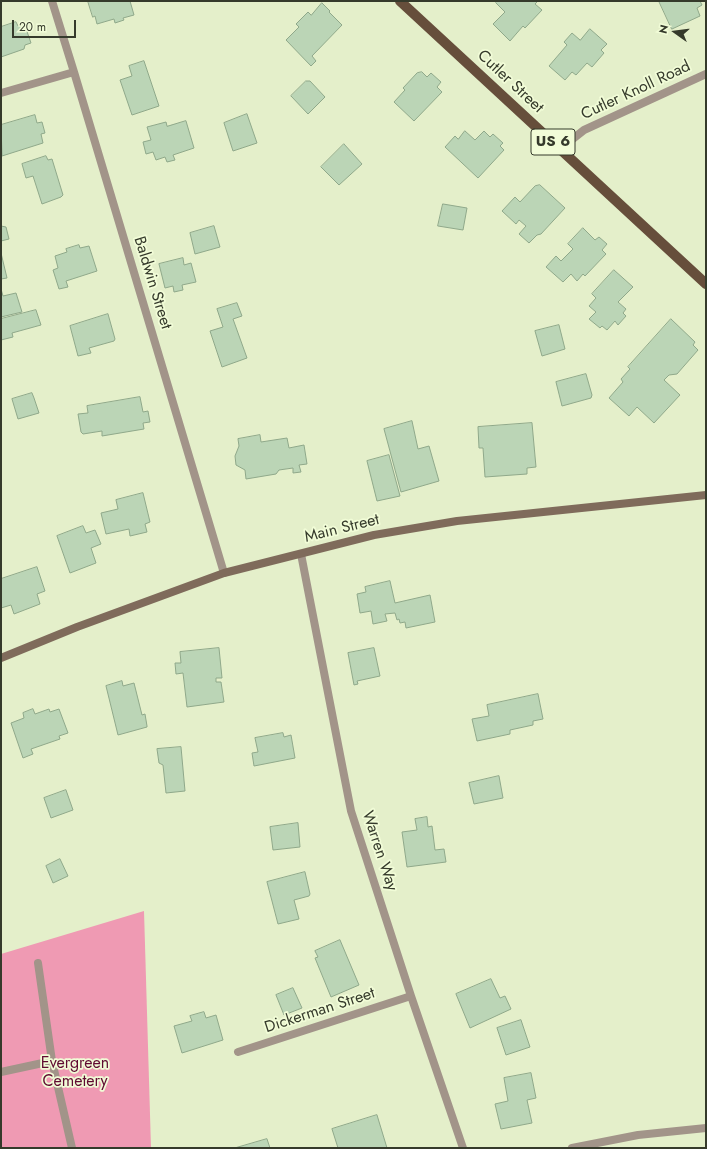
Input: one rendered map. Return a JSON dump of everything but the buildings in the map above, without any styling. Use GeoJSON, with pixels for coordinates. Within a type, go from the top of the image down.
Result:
{"type":"FeatureCollection","features":[{"type":"Feature","properties":{"kind":"main road","name":"Cutler Street"},"geometry":{"type":"LineString","coordinates":[[400,1],[706,284]]}},
{"type":"Feature","properties":{"kind":"main road","name":"Main Street"},"geometry":{"type":"LineString","coordinates":[[1,658],[77,627],[224,573],[374,535],[457,521],[706,495]]}},
{"type":"Feature","properties":{"kind":"street","name":"Baldwin Street"},"geometry":{"type":"LineString","coordinates":[[52,1],[224,573]]}},
{"type":"Feature","properties":{"kind":"street"},"geometry":{"type":"LineString","coordinates":[[1,93],[74,72]]}},
{"type":"Feature","properties":{"kind":"street","name":"Cutler Knoll Road"},"geometry":{"type":"LineString","coordinates":[[560,149],[584,130],[706,74]]}},
{"type":"Feature","properties":{"kind":"street","name":"Warren Way"},"geometry":{"type":"LineString","coordinates":[[301,554],[351,811],[411,996],[463,1148]]}},
{"type":"Feature","properties":{"kind":"street"},"geometry":{"type":"LineString","coordinates":[[38,963],[52,1061],[72,1148]]}},
{"type":"Feature","properties":{"kind":"street","name":"Dickerman Street"},"geometry":{"type":"LineString","coordinates":[[238,1052],[411,996]]}},
{"type":"Feature","properties":{"kind":"street"},"geometry":{"type":"LineString","coordinates":[[1,1072],[52,1061]]}},
{"type":"Feature","properties":{"kind":"street"},"geometry":{"type":"LineString","coordinates":[[572,1148],[638,1135],[706,1128]]}},
{"type":"Feature","properties":{"kind":"green space","name":"Evergreen Cemetery"},"geometry":{"type":"Polygon","coordinates":[[[144,911],[151,1148],[1,1148],[1,954],[144,911]]]}}]}
